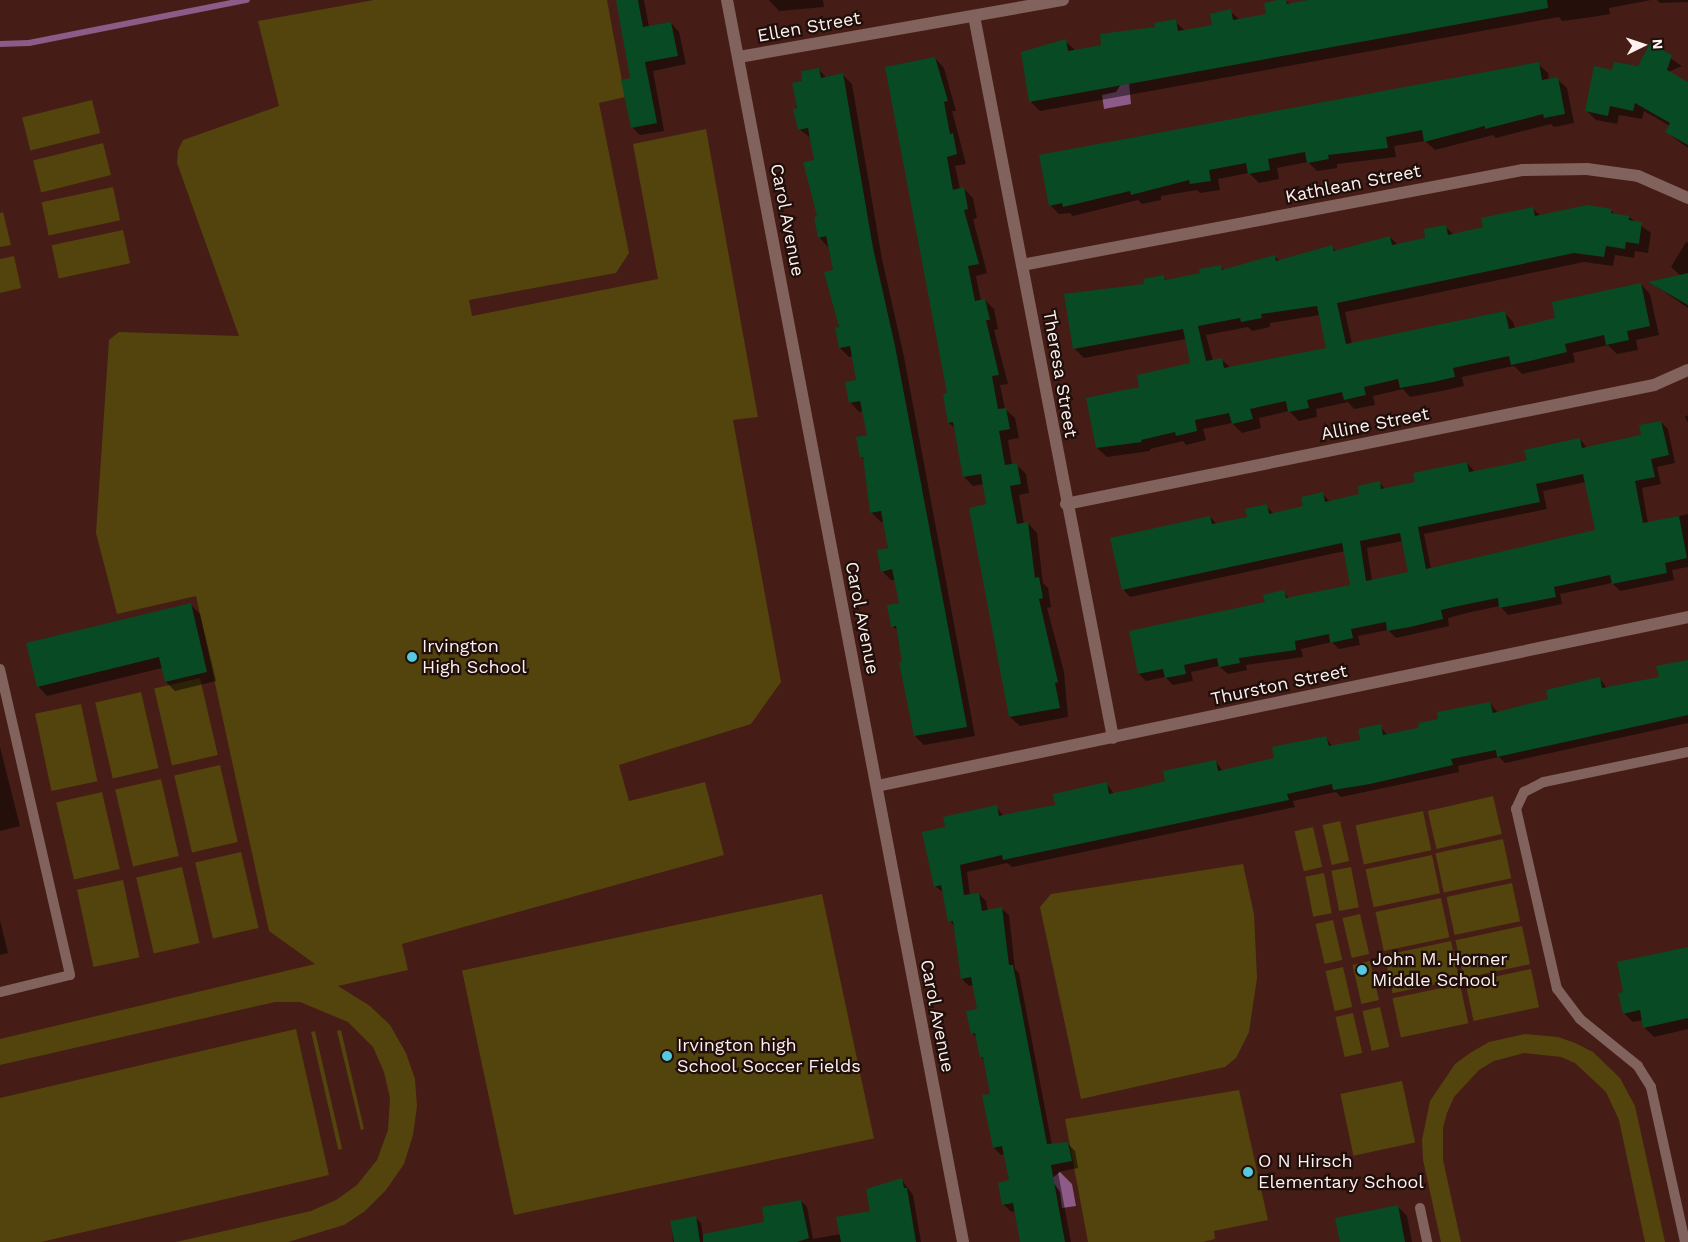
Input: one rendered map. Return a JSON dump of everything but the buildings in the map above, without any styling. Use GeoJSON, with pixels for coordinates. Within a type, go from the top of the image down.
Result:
{"type":"FeatureCollection","features":[{"type":"Feature","properties":{"kind":"street","name":"Carol Avenue"},"geometry":{"type":"LineString","coordinates":[[727,0],[963,1242]]}},
{"type":"Feature","properties":{"kind":"street","name":"Ellen Street"},"geometry":{"type":"LineString","coordinates":[[739,57],[1063,0]]}},
{"type":"Feature","properties":{"kind":"street","name":"Theresa Street"},"geometry":{"type":"LineString","coordinates":[[974,16],[1066,504],[1113,738]]}},
{"type":"Feature","properties":{"kind":"street","name":"Kathlean Street"},"geometry":{"type":"LineString","coordinates":[[1022,265],[1523,170],[1587,168],[1638,176],[1688,198]]}},
{"type":"Feature","properties":{"kind":"street","name":"Alline Street"},"geometry":{"type":"LineString","coordinates":[[1066,504],[1654,385],[1688,370]]}},
{"type":"Feature","properties":{"kind":"street","name":"Thurston Street"},"geometry":{"type":"LineString","coordinates":[[877,786],[1688,617]]}},
{"type":"Feature","properties":{"kind":"lane"},"geometry":{"type":"LineString","coordinates":[[0,669],[70,975],[0,992]]}},
{"type":"Feature","properties":{"kind":"lane"},"geometry":{"type":"LineString","coordinates":[[1685,1242],[1650,1087],[1638,1066],[1580,1019],[1557,989],[1516,809],[1524,792],[1544,782],[1688,752]]}},
{"type":"Feature","properties":{"kind":"lane"},"geometry":{"type":"LineString","coordinates":[[1420,1208],[1427,1242]]}},
{"type":"Feature","properties":{"kind":"shaded area"},"geometry":{"type":"Polygon","coordinates":[[[374,0],[607,0],[625,97],[599,103],[629,253],[616,273],[469,300],[472,316],[658,279],[633,144],[706,129],[758,417],[733,420],[781,682],[751,724],[619,765],[629,801],[705,782],[724,855],[402,944],[408,970],[338,986],[370,1006],[390,1025],[406,1053],[415,1079],[417,1106],[413,1135],[404,1164],[386,1190],[365,1211],[344,1225],[288,1242],[176,1242],[311,1211],[336,1200],[357,1185],[377,1160],[388,1130],[390,1098],[384,1072],[373,1047],[348,1022],[300,1002],[275,1002],[0,1065],[0,1039],[315,964],[269,931],[196,596],[117,614],[96,533],[109,340],[119,332],[239,336],[177,163],[178,150],[183,140],[279,106],[258,21],[374,0]]]}},
{"type":"Feature","properties":{"kind":"shaded area"},"geometry":{"type":"Polygon","coordinates":[[[1129,83],[1131,104],[1104,109],[1102,95],[1116,92],[1121,84],[1129,83]]]}},
{"type":"Feature","properties":{"kind":"shaded area"},"geometry":{"type":"Polygon","coordinates":[[[92,100],[100,133],[30,150],[22,117],[92,100]]]}},
{"type":"Feature","properties":{"kind":"shaded area"},"geometry":{"type":"Polygon","coordinates":[[[103,143],[111,175],[41,192],[33,160],[103,143]]]}},
{"type":"Feature","properties":{"kind":"shaded area"},"geometry":{"type":"Polygon","coordinates":[[[113,187],[120,220],[49,235],[42,202],[113,187]]]}},
{"type":"Feature","properties":{"kind":"shaded area"},"geometry":{"type":"Polygon","coordinates":[[[3,212],[11,245],[0,247],[0,213],[3,212]]]}},
{"type":"Feature","properties":{"kind":"shaded area"},"geometry":{"type":"Polygon","coordinates":[[[123,230],[130,263],[59,278],[52,245],[123,230]]]}},
{"type":"Feature","properties":{"kind":"shaded area"},"geometry":{"type":"Polygon","coordinates":[[[14,256],[21,288],[0,293],[0,259],[14,256]]]}},
{"type":"Feature","properties":{"kind":"shaded area"},"geometry":{"type":"Polygon","coordinates":[[[200,678],[218,755],[172,766],[154,689],[200,678]]]}},
{"type":"Feature","properties":{"kind":"shaded area"},"geometry":{"type":"Polygon","coordinates":[[[141,692],[159,768],[113,779],[95,703],[141,692]]]}},
{"type":"Feature","properties":{"kind":"shaded area"},"geometry":{"type":"Polygon","coordinates":[[[81,704],[97,781],[51,791],[35,714],[81,704]]]}},
{"type":"Feature","properties":{"kind":"shaded area"},"geometry":{"type":"Polygon","coordinates":[[[220,765],[238,842],[192,853],[174,776],[220,765]]]}},
{"type":"Feature","properties":{"kind":"shaded area"},"geometry":{"type":"Polygon","coordinates":[[[161,779],[179,856],[133,867],[115,790],[161,779]]]}},
{"type":"Feature","properties":{"kind":"shaded area"},"geometry":{"type":"Polygon","coordinates":[[[102,792],[120,869],[74,880],[56,803],[102,792]]]}},
{"type":"Feature","properties":{"kind":"shaded area"},"geometry":{"type":"Polygon","coordinates":[[[1493,796],[1502,834],[1436,849],[1428,811],[1493,796]]]}},
{"type":"Feature","properties":{"kind":"shaded area"},"geometry":{"type":"Polygon","coordinates":[[[1423,811],[1431,850],[1364,864],[1356,825],[1423,811]]]}},
{"type":"Feature","properties":{"kind":"shaded area"},"geometry":{"type":"Polygon","coordinates":[[[1340,821],[1349,861],[1332,865],[1322,825],[1340,821]]]}},
{"type":"Feature","properties":{"kind":"shaded area"},"geometry":{"type":"Polygon","coordinates":[[[1313,827],[1322,867],[1304,871],[1294,831],[1313,827]]]}},
{"type":"Feature","properties":{"kind":"shaded area"},"geometry":{"type":"Polygon","coordinates":[[[1503,839],[1511,878],[1444,892],[1436,853],[1503,839]]]}},
{"type":"Feature","properties":{"kind":"shaded area"},"geometry":{"type":"Polygon","coordinates":[[[241,852],[259,928],[213,939],[195,863],[241,852]]]}},
{"type":"Feature","properties":{"kind":"shaded area"},"geometry":{"type":"Polygon","coordinates":[[[1432,855],[1440,893],[1374,907],[1365,869],[1432,855]]]}},
{"type":"Feature","properties":{"kind":"shaded area"},"geometry":{"type":"Polygon","coordinates":[[[1243,864],[1254,914],[1257,978],[1249,1032],[1236,1058],[1225,1067],[1081,1099],[1040,907],[1051,894],[1243,864]]]}},
{"type":"Feature","properties":{"kind":"shaded area"},"geometry":{"type":"Polygon","coordinates":[[[182,867],[200,943],[154,954],[136,878],[182,867]]]}},
{"type":"Feature","properties":{"kind":"shaded area"},"geometry":{"type":"Polygon","coordinates":[[[1351,867],[1359,907],[1339,911],[1331,871],[1351,867]]]}},
{"type":"Feature","properties":{"kind":"shaded area"},"geometry":{"type":"Polygon","coordinates":[[[1324,873],[1332,913],[1313,917],[1305,877],[1324,873]]]}},
{"type":"Feature","properties":{"kind":"shaded area"},"geometry":{"type":"Polygon","coordinates":[[[123,880],[139,957],[93,967],[77,890],[123,880]]]}},
{"type":"Feature","properties":{"kind":"shaded area"},"geometry":{"type":"Polygon","coordinates":[[[1512,883],[1520,921],[1455,935],[1446,897],[1512,883]]]}},
{"type":"Feature","properties":{"kind":"shaded area","name":"Irvington high School Soccer Fields"},"geometry":{"type":"Polygon","coordinates":[[[822,894],[874,1139],[514,1215],[462,971],[822,894]]]}},
{"type":"Feature","properties":{"kind":"shaded area"},"geometry":{"type":"Polygon","coordinates":[[[1441,898],[1449,937],[1384,951],[1375,912],[1441,898]]]}},
{"type":"Feature","properties":{"kind":"shaded area"},"geometry":{"type":"Polygon","coordinates":[[[1360,914],[1369,954],[1352,958],[1342,918],[1360,914]]]}},
{"type":"Feature","properties":{"kind":"shaded area"},"geometry":{"type":"Polygon","coordinates":[[[1333,920],[1342,960],[1325,964],[1315,924],[1333,920]]]}},
{"type":"Feature","properties":{"kind":"shaded area"},"geometry":{"type":"Polygon","coordinates":[[[1522,926],[1530,964],[1464,978],[1455,940],[1522,926]]]}},
{"type":"Feature","properties":{"kind":"shaded area"},"geometry":{"type":"Polygon","coordinates":[[[1451,941],[1459,979],[1393,993],[1384,955],[1451,941]]]}},
{"type":"Feature","properties":{"kind":"shaded area"},"geometry":{"type":"Polygon","coordinates":[[[1370,961],[1379,1000],[1361,1004],[1352,965],[1370,961]]]}},
{"type":"Feature","properties":{"kind":"shaded area"},"geometry":{"type":"Polygon","coordinates":[[[1343,967],[1352,1007],[1335,1011],[1325,971],[1343,967]]]}},
{"type":"Feature","properties":{"kind":"shaded area"},"geometry":{"type":"Polygon","coordinates":[[[1531,969],[1539,1007],[1474,1021],[1465,983],[1531,969]]]}},
{"type":"Feature","properties":{"kind":"shaded area"},"geometry":{"type":"Polygon","coordinates":[[[1460,984],[1468,1023],[1401,1037],[1393,998],[1460,984]]]}},
{"type":"Feature","properties":{"kind":"shaded area"},"geometry":{"type":"Polygon","coordinates":[[[1380,1007],[1389,1047],[1372,1051],[1362,1011],[1380,1007]]]}},
{"type":"Feature","properties":{"kind":"shaded area"},"geometry":{"type":"Polygon","coordinates":[[[1353,1013],[1362,1053],[1345,1057],[1335,1017],[1353,1013]]]}},
{"type":"Feature","properties":{"kind":"shaded area"},"geometry":{"type":"Polygon","coordinates":[[[296,1029],[329,1175],[41,1242],[0,1242],[0,1098],[296,1029]]]}},
{"type":"Feature","properties":{"kind":"shaded area"},"geometry":{"type":"Polygon","coordinates":[[[341,1030],[364,1129],[361,1130],[337,1031],[341,1030]]]}},
{"type":"Feature","properties":{"kind":"shaded area"},"geometry":{"type":"Polygon","coordinates":[[[315,1031],[342,1149],[338,1150],[311,1032],[315,1031]]]}},
{"type":"Feature","properties":{"kind":"shaded area"},"geometry":{"type":"Polygon","coordinates":[[[1525,1034],[1558,1037],[1575,1043],[1593,1052],[1620,1078],[1635,1106],[1665,1242],[1645,1242],[1619,1120],[1606,1092],[1575,1063],[1561,1057],[1524,1053],[1494,1061],[1479,1070],[1454,1097],[1443,1128],[1443,1160],[1461,1242],[1441,1242],[1423,1160],[1422,1140],[1430,1101],[1455,1064],[1470,1053],[1489,1042],[1525,1034]]]}},
{"type":"Feature","properties":{"kind":"shaded area"},"geometry":{"type":"Polygon","coordinates":[[[1402,1081],[1415,1143],[1353,1156],[1340,1094],[1402,1081]]]}},
{"type":"Feature","properties":{"kind":"shaded area"},"geometry":{"type":"Polygon","coordinates":[[[1239,1090],[1268,1220],[1214,1231],[1215,1239],[1203,1242],[1088,1242],[1065,1119],[1239,1090]]]}},
{"type":"Feature","properties":{"kind":"shaded area"},"geometry":{"type":"Polygon","coordinates":[[[1060,1172],[1072,1184],[1076,1206],[1062,1208],[1060,1192],[1051,1179],[1060,1172]]]}},
{"type":"Feature","properties":{"kind":"waterway"},"geometry":{"type":"LineString","coordinates":[[0,44],[29,43],[247,0]]}},
{"type":"Feature","properties":{"kind":"place","name":"Irvington High School"},"geometry":{"type":"Point","coordinates":[412,657]}},
{"type":"Feature","properties":{"kind":"place","name":"John M. Horner Middle School"},"geometry":{"type":"Point","coordinates":[1362,970]}},
{"type":"Feature","properties":{"kind":"place","name":"Irvington high School Soccer Fields"},"geometry":{"type":"Point","coordinates":[667,1056]}},
{"type":"Feature","properties":{"kind":"place","name":"O N Hirsch Elementary School"},"geometry":{"type":"Point","coordinates":[1248,1172]}}]}
